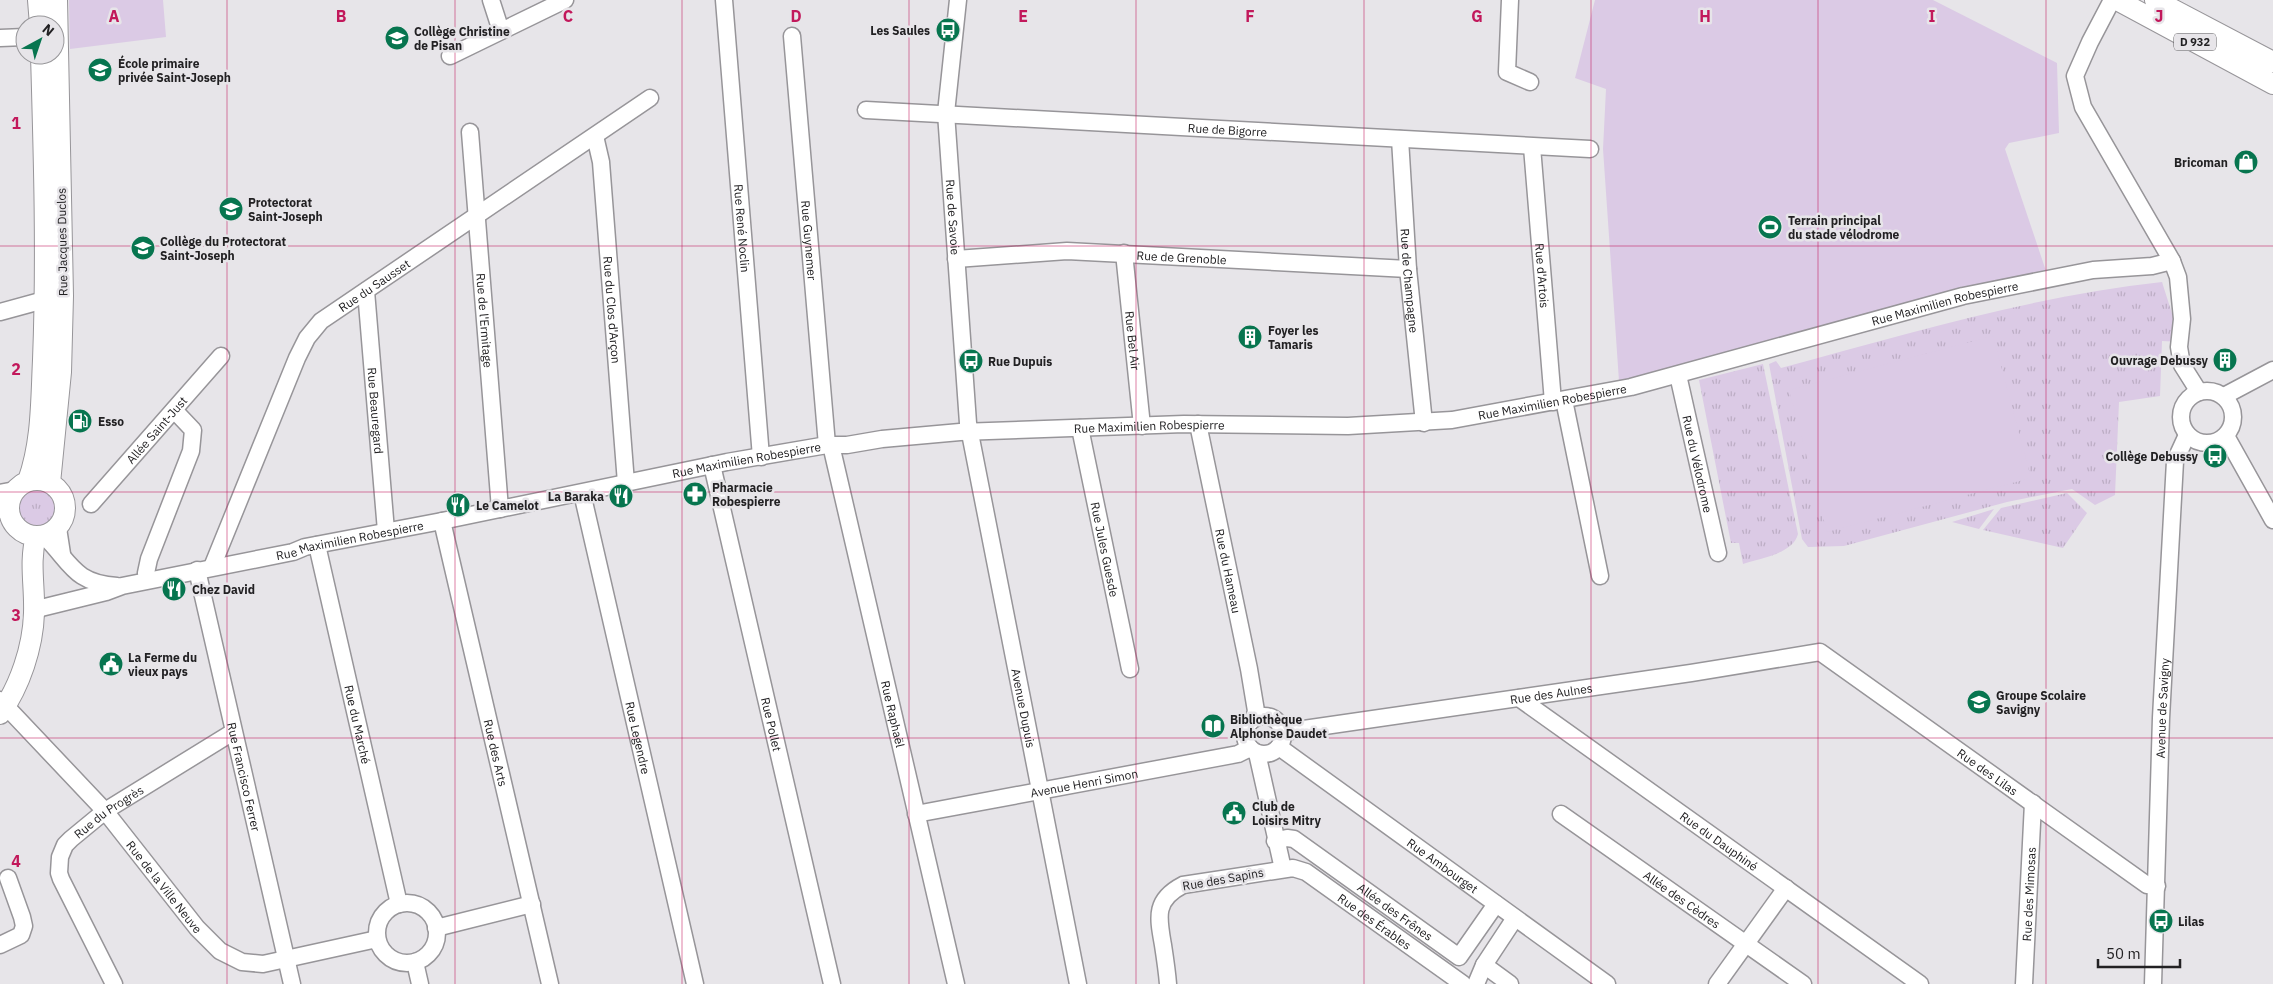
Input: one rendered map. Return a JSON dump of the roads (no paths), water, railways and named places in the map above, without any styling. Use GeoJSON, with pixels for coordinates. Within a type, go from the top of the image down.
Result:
{"type":"FeatureCollection","features":[{"type":"Feature","properties":{"kind":"main road"},"geometry":{"type":"LineString","coordinates":[[38,0],[39,15]]}},
{"type":"Feature","properties":{"kind":"main road","name":"Rue Jacques Duclos"},"geometry":{"type":"LineString","coordinates":[[56,0],[56,15]]}},
{"type":"Feature","properties":{"kind":"main road","name":"D 932"},"geometry":{"type":"LineString","coordinates":[[2117,0],[2273,84]]}},
{"type":"Feature","properties":{"kind":"main road","name":"D 932"},"geometry":{"type":"LineString","coordinates":[[2156,0],[2273,62]]}},
{"type":"Feature","properties":{"kind":"main road","name":"Rue Jacques Duclos"},"geometry":{"type":"LineString","coordinates":[[42,65],[54,298],[60,372],[50,483]]}},
{"type":"Feature","properties":{"kind":"main road","name":"Rue Jacques Duclos"},"geometry":{"type":"LineString","coordinates":[[15,488],[34,464],[54,298],[56,65]]}},
{"type":"Feature","properties":{"kind":"main road"},"geometry":{"type":"LineString","coordinates":[[1,705],[27,655],[34,613],[28,526],[9,502],[15,488],[38,479],[50,483],[62,495],[65,503],[63,520],[28,526]]}},
{"type":"Feature","properties":{"kind":"main road"},"geometry":{"type":"LineString","coordinates":[[1,705],[9,680],[18,636],[28,526]]}},
{"type":"Feature","properties":{"kind":"street"},"geometry":{"type":"LineString","coordinates":[[491,0],[500,31]]}},
{"type":"Feature","properties":{"kind":"street"},"geometry":{"type":"LineString","coordinates":[[450,56],[565,0]]}},
{"type":"Feature","properties":{"kind":"street","name":"Rue René Noclin"},"geometry":{"type":"LineString","coordinates":[[724,0],[761,457]]}},
{"type":"Feature","properties":{"kind":"street","name":"Rue de Savoie"},"geometry":{"type":"LineString","coordinates":[[958,0],[946,113],[970,432]]}},
{"type":"Feature","properties":{"kind":"street"},"geometry":{"type":"LineString","coordinates":[[1510,0],[1507,72],[1530,82]]}},
{"type":"Feature","properties":{"kind":"street"},"geometry":{"type":"LineString","coordinates":[[2112,0],[2075,76],[2083,107],[2172,261],[2178,277],[2182,319],[2179,347],[2182,365],[2199,392]]}},
{"type":"Feature","properties":{"kind":"street","name":"Rue Guynemer"},"geometry":{"type":"LineString","coordinates":[[792,36],[829,445]]}},
{"type":"Feature","properties":{"kind":"street"},"geometry":{"type":"LineString","coordinates":[[0,38],[15,37]]}},
{"type":"Feature","properties":{"kind":"street","name":"Rue du Sausset"},"geometry":{"type":"LineString","coordinates":[[205,569],[307,338],[320,321],[650,98]]}},
{"type":"Feature","properties":{"kind":"street","name":"Rue de Bigorre"},"geometry":{"type":"LineString","coordinates":[[866,110],[1590,149]]}},
{"type":"Feature","properties":{"kind":"street","name":"Rue de l'Ermitage"},"geometry":{"type":"LineString","coordinates":[[470,132],[500,509]]}},
{"type":"Feature","properties":{"kind":"street","name":"Rue du Clos d'Arçon"},"geometry":{"type":"LineString","coordinates":[[595,136],[601,162],[626,483]]}},
{"type":"Feature","properties":{"kind":"street","name":"Rue de Champagne"},"geometry":{"type":"LineString","coordinates":[[1400,139],[1408,269],[1424,423]]}},
{"type":"Feature","properties":{"kind":"street","name":"Rue d'Artois"},"geometry":{"type":"LineString","coordinates":[[1532,147],[1559,401],[1600,576]]}},
{"type":"Feature","properties":{"kind":"street","name":"Rue de Grenoble"},"geometry":{"type":"LineString","coordinates":[[956,260],[1067,251],[1408,269]]}},
{"type":"Feature","properties":{"kind":"street","name":"Rue Bel Air"},"geometry":{"type":"LineString","coordinates":[[1124,253],[1142,426]]}},
{"type":"Feature","properties":{"kind":"street","name":"Rue Maximilien Robespierre"},"geometry":{"type":"LineString","coordinates":[[34,613],[41,608],[147,580],[293,552],[317,545],[582,493],[712,465],[829,445],[970,432],[1198,424],[1348,426],[1424,423],[1559,401],[1678,375],[1963,296],[2093,270],[2152,266],[2172,261]]}},
{"type":"Feature","properties":{"kind":"street","name":"Rue Beauregard"},"geometry":{"type":"LineString","coordinates":[[366,291],[386,531]]}},
{"type":"Feature","properties":{"kind":"street"},"geometry":{"type":"LineString","coordinates":[[0,312],[54,298]]}},
{"type":"Feature","properties":{"kind":"street","name":"Allée Saint-Just"},"geometry":{"type":"LineString","coordinates":[[90,504],[221,356]]}},
{"type":"Feature","properties":{"kind":"street"},"geometry":{"type":"LineString","coordinates":[[2224,396],[2273,370]]}},
{"type":"Feature","properties":{"kind":"street","name":"Rue du Vélodrome"},"geometry":{"type":"LineString","coordinates":[[1678,375],[1718,553]]}},
{"type":"Feature","properties":{"kind":"street"},"geometry":{"type":"LineString","coordinates":[[2199,392],[2216,392],[2224,396],[2230,403],[2234,420],[2226,436],[2211,444],[2194,440],[2187,434],[2180,418],[2185,402],[2199,392]]}},
{"type":"Feature","properties":{"kind":"street"},"geometry":{"type":"LineString","coordinates":[[147,580],[146,573],[149,559],[191,450],[193,430],[174,410]]}},
{"type":"Feature","properties":{"kind":"street","name":"Rue du Hameau"},"geometry":{"type":"LineString","coordinates":[[1198,424],[1250,678],[1256,711],[1254,718]]}},
{"type":"Feature","properties":{"kind":"street","name":"Rue Jules Guesde"},"geometry":{"type":"LineString","coordinates":[[1080,428],[1130,669]]}},
{"type":"Feature","properties":{"kind":"street","name":"Avenue Dupuis"},"geometry":{"type":"LineString","coordinates":[[970,432],[1078,984]]}},
{"type":"Feature","properties":{"kind":"street","name":"Avenue de Savigny"},"geometry":{"type":"LineString","coordinates":[[2153,984],[2162,718],[2175,461],[2187,434]]}},
{"type":"Feature","properties":{"kind":"street"},"geometry":{"type":"LineString","coordinates":[[2226,436],[2273,520]]}},
{"type":"Feature","properties":{"kind":"street","name":"Rue Raphaël"},"geometry":{"type":"LineString","coordinates":[[829,445],[956,984]]}},
{"type":"Feature","properties":{"kind":"street","name":"Rue Pollet"},"geometry":{"type":"LineString","coordinates":[[712,465],[832,984]]}},
{"type":"Feature","properties":{"kind":"street","name":"Rue Legendre"},"geometry":{"type":"LineString","coordinates":[[582,493],[695,984]]}},
{"type":"Feature","properties":{"kind":"street","name":"Rue des Arts"},"geometry":{"type":"LineString","coordinates":[[442,521],[550,984]]}},
{"type":"Feature","properties":{"kind":"street","name":"Rue Maximilien Robespierre"},"geometry":{"type":"LineString","coordinates":[[28,526],[73,570],[98,584],[122,586]]}},
{"type":"Feature","properties":{"kind":"street","name":"Rue du Marché"},"geometry":{"type":"LineString","coordinates":[[317,545],[399,904]]}},
{"type":"Feature","properties":{"kind":"street","name":"Rue Francisco Ferrer"},"geometry":{"type":"LineString","coordinates":[[205,569],[233,732],[292,984]]}},
{"type":"Feature","properties":{"kind":"street","name":"Rue des Lilas"},"geometry":{"type":"LineString","coordinates":[[1820,652],[2147,885],[2157,886]]}},
{"type":"Feature","properties":{"kind":"street","name":"Rue des Aulnes"},"geometry":{"type":"LineString","coordinates":[[1281,740],[1519,698],[1820,652]]}},
{"type":"Feature","properties":{"kind":"street","name":"Rue du Dauphiné"},"geometry":{"type":"LineString","coordinates":[[1519,698],[1920,984]]}},
{"type":"Feature","properties":{"kind":"street","name":"Rue de la Ville Neuve"},"geometry":{"type":"LineString","coordinates":[[1,705],[105,811],[198,928],[220,951],[242,962],[263,964],[286,961],[377,939]]}},
{"type":"Feature","properties":{"kind":"street"},"geometry":{"type":"LineString","coordinates":[[1254,750],[1268,754],[1281,740],[1277,721],[1260,716],[1254,718],[1245,732],[1245,738],[1254,750],[1282,869]]}},
{"type":"Feature","properties":{"kind":"street","name":"Rue du Progrès"},"geometry":{"type":"LineString","coordinates":[[114,984],[59,873],[60,857],[65,845],[105,811],[233,732]]}},
{"type":"Feature","properties":{"kind":"street","name":"Rue Ambourget"},"geometry":{"type":"LineString","coordinates":[[1281,740],[1496,904],[1607,984]]}},
{"type":"Feature","properties":{"kind":"street","name":"Avenue Henri Simon"},"geometry":{"type":"LineString","coordinates":[[916,814],[1254,750]]}},
{"type":"Feature","properties":{"kind":"street","name":"Rue des Mimosas"},"geometry":{"type":"LineString","coordinates":[[2024,984],[2033,803]]}},
{"type":"Feature","properties":{"kind":"street","name":"Allée des Cèdres"},"geometry":{"type":"LineString","coordinates":[[1561,814],[1803,984]]}},
{"type":"Feature","properties":{"kind":"street","name":"Allée des Frênes"},"geometry":{"type":"LineString","coordinates":[[1275,840],[1294,839],[1459,957],[1496,904]]}},
{"type":"Feature","properties":{"kind":"street","name":"Rue des Érables"},"geometry":{"type":"LineString","coordinates":[[1282,869],[1293,868],[1306,872],[1463,984]]}},
{"type":"Feature","properties":{"kind":"street","name":"Rue des Sapins"},"geometry":{"type":"LineString","coordinates":[[1168,984],[1159,923],[1162,904],[1168,894],[1183,885],[1282,869]]}},
{"type":"Feature","properties":{"kind":"street"},"geometry":{"type":"LineString","coordinates":[[0,945],[21,935],[24,926],[8,878]]}},
{"type":"Feature","properties":{"kind":"street"},"geometry":{"type":"LineString","coordinates":[[1716,984],[1786,888]]}},
{"type":"Feature","properties":{"kind":"street"},"geometry":{"type":"LineString","coordinates":[[409,903],[427,911],[433,919],[436,928],[436,937],[429,952],[415,962],[405,963],[387,956],[377,939],[379,921],[384,913],[399,904],[409,903]]}},
{"type":"Feature","properties":{"kind":"street"},"geometry":{"type":"LineString","coordinates":[[436,928],[532,904]]}},
{"type":"Feature","properties":{"kind":"street"},"geometry":{"type":"LineString","coordinates":[[1476,984],[1484,965],[1515,918]]}},
{"type":"Feature","properties":{"kind":"street"},"geometry":{"type":"LineString","coordinates":[[415,962],[420,984]]}},
{"type":"Feature","properties":{"kind":"street"},"geometry":{"type":"LineString","coordinates":[[1484,965],[1510,984]]}},
{"type":"Feature","properties":{"kind":"place","name":"Les Saules"},"geometry":{"type":"Point","coordinates":[948,30]}},
{"type":"Feature","properties":{"kind":"place","name":"Collège Christine de Pisan"},"geometry":{"type":"Point","coordinates":[397,38]}},
{"type":"Feature","properties":{"kind":"place","name":"École primaire privée Saint-Joseph"},"geometry":{"type":"Point","coordinates":[100,70]}},
{"type":"Feature","properties":{"kind":"place","name":"Bricoman"},"geometry":{"type":"Point","coordinates":[2246,162]}},
{"type":"Feature","properties":{"kind":"place","name":"Protectorat Saint-Joseph"},"geometry":{"type":"Point","coordinates":[231,209]}},
{"type":"Feature","properties":{"kind":"place","name":"Terrain principal du stade vélodrome"},"geometry":{"type":"Point","coordinates":[1770,227]}},
{"type":"Feature","properties":{"kind":"place","name":"Collège du Protectorat Saint-Joseph"},"geometry":{"type":"Point","coordinates":[143,248]}},
{"type":"Feature","properties":{"kind":"place","name":"Foyer les Tamaris"},"geometry":{"type":"Point","coordinates":[1250,337]}},
{"type":"Feature","properties":{"kind":"place","name":"Ouvrage Debussy"},"geometry":{"type":"Point","coordinates":[2225,360]}},
{"type":"Feature","properties":{"kind":"place","name":"Rue Dupuis"},"geometry":{"type":"Point","coordinates":[971,361]}},
{"type":"Feature","properties":{"kind":"place","name":"Esso"},"geometry":{"type":"Point","coordinates":[80,421]}},
{"type":"Feature","properties":{"kind":"place","name":"Collège Debussy"},"geometry":{"type":"Point","coordinates":[2215,456]}},
{"type":"Feature","properties":{"kind":"place","name":"Pharmacie Robespierre"},"geometry":{"type":"Point","coordinates":[695,494]}},
{"type":"Feature","properties":{"kind":"place","name":"La Baraka"},"geometry":{"type":"Point","coordinates":[621,496]}},
{"type":"Feature","properties":{"kind":"place","name":"Le Camelot"},"geometry":{"type":"Point","coordinates":[458,505]}},
{"type":"Feature","properties":{"kind":"place","name":"Chez David"},"geometry":{"type":"Point","coordinates":[174,589]}},
{"type":"Feature","properties":{"kind":"place","name":"La Ferme du vieux pays"},"geometry":{"type":"Point","coordinates":[111,664]}},
{"type":"Feature","properties":{"kind":"place","name":"Groupe Scolaire Savigny"},"geometry":{"type":"Point","coordinates":[1979,702]}},
{"type":"Feature","properties":{"kind":"place","name":"Bibliothèque Alphonse Daudet"},"geometry":{"type":"Point","coordinates":[1213,726]}},
{"type":"Feature","properties":{"kind":"place","name":"Club de Loisirs Mitry"},"geometry":{"type":"Point","coordinates":[1234,813]}},
{"type":"Feature","properties":{"kind":"place","name":"Lilas"},"geometry":{"type":"Point","coordinates":[2161,921]}}]}
